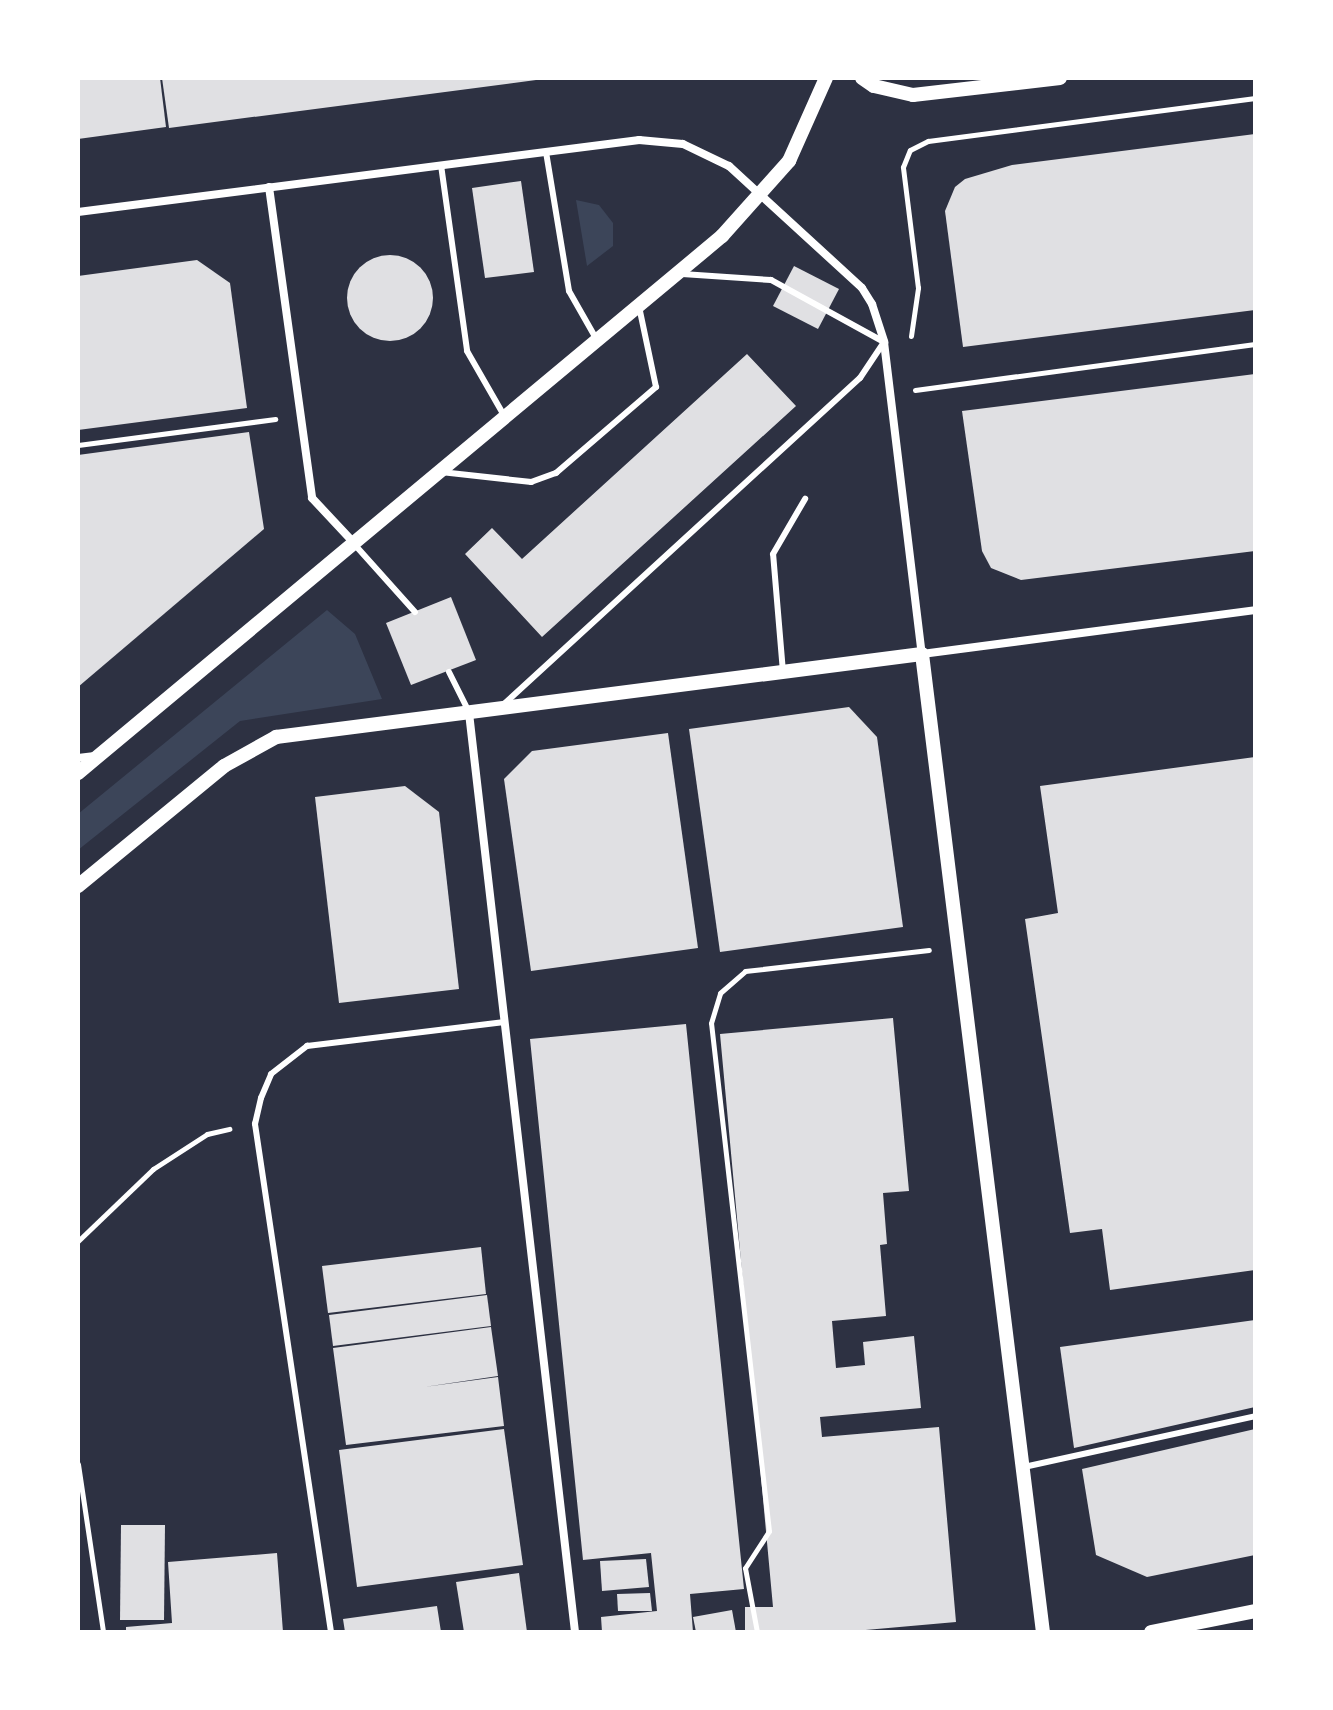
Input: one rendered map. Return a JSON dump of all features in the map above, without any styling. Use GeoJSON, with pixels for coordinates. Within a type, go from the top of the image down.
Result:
{"type":"FeatureCollection","features":[{"type":"Feature","properties":{"kind":"street"},"geometry":{"type":"LineString","coordinates":[[78,773],[355,545],[676,274],[761,195],[789,161],[826,78]]}},
{"type":"Feature","properties":{"kind":"street"},"geometry":{"type":"LineString","coordinates":[[868,82],[937,95],[1060,78]]}},
{"type":"Feature","properties":{"kind":"street"},"geometry":{"type":"LineString","coordinates":[[78,212],[639,140],[683,144],[729,166],[862,288],[884,342],[1043,1632]]}},
{"type":"Feature","properties":{"kind":"street"},"geometry":{"type":"LineString","coordinates":[[269,187],[312,498],[355,545]]}},
{"type":"Feature","properties":{"kind":"street"},"geometry":{"type":"LineString","coordinates":[[78,886],[224,766],[276,737],[1255,610]]}},
{"type":"Feature","properties":{"kind":"street"},"geometry":{"type":"LineString","coordinates":[[469,713],[575,1632]]}},
{"type":"Feature","properties":{"kind":"street"},"geometry":{"type":"LineString","coordinates":[[78,758],[99,756]]}},
{"type":"Feature","properties":{"kind":"street"},"geometry":{"type":"LineString","coordinates":[[1151,1632],[1255,1611]]}},
{"type":"Feature","properties":{"kind":"lane"},"geometry":{"type":"LineString","coordinates":[[546,152],[569,291],[597,340]]}},
{"type":"Feature","properties":{"kind":"lane"},"geometry":{"type":"LineString","coordinates":[[441,165],[467,351],[505,417]]}},
{"type":"Feature","properties":{"kind":"lane"},"geometry":{"type":"LineString","coordinates":[[499,709],[860,378],[884,342],[771,280],[676,274]]}},
{"type":"Feature","properties":{"kind":"lane"},"geometry":{"type":"LineString","coordinates":[[440,472],[531,482],[556,473],[656,387],[639,306]]}},
{"type":"Feature","properties":{"kind":"lane"},"geometry":{"type":"LineString","coordinates":[[783,672],[773,554],[805,499]]}},
{"type":"Feature","properties":{"kind":"lane"},"geometry":{"type":"LineString","coordinates":[[355,545],[415,612]]}},
{"type":"Feature","properties":{"kind":"lane"},"geometry":{"type":"LineString","coordinates":[[449,672],[469,713]]}},
{"type":"Feature","properties":{"kind":"lane"},"geometry":{"type":"LineString","coordinates":[[331,1632],[255,1124],[271,1074],[307,1046],[505,1022]]}},
{"type":"Feature","properties":{"kind":"lane"},"geometry":{"type":"LineString","coordinates":[[1022,1467],[1255,1416]]}},
{"type":"Feature","properties":{"kind":"path"},"geometry":{"type":"LineString","coordinates":[[910,339],[918,288],[903,167],[910,150],[928,141],[1255,98]]}},
{"type":"Feature","properties":{"kind":"path"},"geometry":{"type":"LineString","coordinates":[[890,393],[1255,344]]}},
{"type":"Feature","properties":{"kind":"path"},"geometry":{"type":"LineString","coordinates":[[78,445],[301,416]]}},
{"type":"Feature","properties":{"kind":"path"},"geometry":{"type":"LineString","coordinates":[[757,1632],[745,1568],[769,1531],[711,1023],[720,993],[745,971],[958,947]]}},
{"type":"Feature","properties":{"kind":"path"},"geometry":{"type":"LineString","coordinates":[[78,1241],[153,1169],[207,1134],[255,1124]]}},
{"type":"Feature","properties":{"kind":"path"},"geometry":{"type":"LineString","coordinates":[[78,1464],[103,1632]]}},
{"type":"Feature","properties":{"kind":"shaded area"},"geometry":{"type":"Polygon","coordinates":[[[576,200],[599,205],[613,223],[613,246],[587,266],[576,200]]]}},
{"type":"Feature","properties":{"kind":"shaded area"},"geometry":{"type":"Polygon","coordinates":[[[327,610],[355,634],[382,699],[240,721],[78,850],[78,814],[327,610]]]}},
{"type":"Feature","properties":{"kind":"building"},"geometry":{"type":"Polygon","coordinates":[[[78,78],[160,78],[166,127],[78,139],[78,78]]]}},
{"type":"Feature","properties":{"kind":"building"},"geometry":{"type":"Polygon","coordinates":[[[162,78],[536,78],[536,80],[169,128],[162,78]]]}},
{"type":"Feature","properties":{"kind":"building"},"geometry":{"type":"Polygon","coordinates":[[[1255,134],[1255,310],[963,347],[945,211],[955,187],[965,179],[1012,165],[1255,134]]]}},
{"type":"Feature","properties":{"kind":"building"},"geometry":{"type":"Polygon","coordinates":[[[521,181],[534,272],[485,278],[472,188],[521,181]]]}},
{"type":"Feature","properties":{"kind":"building"},"geometry":{"type":"Polygon","coordinates":[[[390,255],[414,262],[426,274],[433,298],[426,322],[414,334],[390,341],[366,334],[354,322],[347,298],[354,274],[366,262],[390,255]]]}},
{"type":"Feature","properties":{"kind":"building"},"geometry":{"type":"Polygon","coordinates":[[[197,260],[230,283],[247,408],[78,430],[78,276],[197,260]]]}},
{"type":"Feature","properties":{"kind":"building"},"geometry":{"type":"Polygon","coordinates":[[[794,266],[839,289],[818,329],[773,306],[794,266]]]}},
{"type":"Feature","properties":{"kind":"building"},"geometry":{"type":"Polygon","coordinates":[[[747,354],[796,406],[542,637],[465,554],[492,528],[522,559],[747,354]]]}},
{"type":"Feature","properties":{"kind":"building"},"geometry":{"type":"Polygon","coordinates":[[[1255,374],[1255,551],[1021,580],[991,568],[982,551],[962,411],[1255,374]]]}},
{"type":"Feature","properties":{"kind":"building"},"geometry":{"type":"Polygon","coordinates":[[[249,432],[264,529],[78,687],[78,455],[249,432]]]}},
{"type":"Feature","properties":{"kind":"building"},"geometry":{"type":"Polygon","coordinates":[[[451,597],[476,660],[411,685],[386,623],[451,597]]]}},
{"type":"Feature","properties":{"kind":"building"},"geometry":{"type":"Polygon","coordinates":[[[849,707],[877,737],[903,927],[720,952],[689,729],[849,707]]]}},
{"type":"Feature","properties":{"kind":"building"},"geometry":{"type":"Polygon","coordinates":[[[668,733],[698,948],[531,971],[504,779],[532,751],[668,733]]]}},
{"type":"Feature","properties":{"kind":"building"},"geometry":{"type":"Polygon","coordinates":[[[1255,757],[1255,1270],[1110,1290],[1102,1229],[1070,1233],[1025,919],[1058,913],[1040,786],[1255,757]]]}},
{"type":"Feature","properties":{"kind":"building"},"geometry":{"type":"Polygon","coordinates":[[[405,786],[439,812],[459,989],[339,1003],[315,797],[405,786]]]}},
{"type":"Feature","properties":{"kind":"building"},"geometry":{"type":"Polygon","coordinates":[[[893,1018],[909,1191],[883,1193],[887,1244],[880,1245],[886,1316],[832,1321],[836,1368],[865,1365],[863,1342],[914,1336],[921,1408],[820,1417],[822,1437],[939,1427],[956,1622],[843,1632],[745,1632],[745,1607],[773,1607],[720,1034],[893,1018]]]}},
{"type":"Feature","properties":{"kind":"building"},"geometry":{"type":"Polygon","coordinates":[[[686,1024],[744,1589],[690,1594],[693,1632],[602,1632],[601,1617],[657,1611],[651,1553],[583,1560],[530,1039],[686,1024]]]}},
{"type":"Feature","properties":{"kind":"building"},"geometry":{"type":"Polygon","coordinates":[[[481,1247],[486,1294],[328,1313],[322,1266],[481,1247]]]}},
{"type":"Feature","properties":{"kind":"building"},"geometry":{"type":"Polygon","coordinates":[[[487,1295],[491,1326],[333,1346],[329,1315],[487,1295]]]}},
{"type":"Feature","properties":{"kind":"building"},"geometry":{"type":"Polygon","coordinates":[[[1255,1320],[1255,1407],[1074,1448],[1060,1347],[1255,1320]]]}},
{"type":"Feature","properties":{"kind":"building"},"geometry":{"type":"Polygon","coordinates":[[[491,1327],[498,1376],[424,1387],[498,1377],[504,1426],[346,1445],[333,1348],[491,1327]]]}},
{"type":"Feature","properties":{"kind":"building"},"geometry":{"type":"Polygon","coordinates":[[[504,1429],[523,1565],[357,1587],[339,1450],[504,1429]]]}},
{"type":"Feature","properties":{"kind":"building"},"geometry":{"type":"Polygon","coordinates":[[[1255,1429],[1255,1555],[1147,1577],[1096,1555],[1082,1469],[1255,1429]]]}},
{"type":"Feature","properties":{"kind":"building"},"geometry":{"type":"Polygon","coordinates":[[[121,1525],[165,1525],[164,1620],[120,1620],[121,1525]]]}},
{"type":"Feature","properties":{"kind":"building"},"geometry":{"type":"Polygon","coordinates":[[[277,1553],[283,1632],[126,1632],[126,1627],[172,1623],[168,1562],[277,1553]]]}},
{"type":"Feature","properties":{"kind":"building"},"geometry":{"type":"Polygon","coordinates":[[[646,1559],[649,1587],[602,1591],[600,1561],[646,1559]]]}},
{"type":"Feature","properties":{"kind":"building"},"geometry":{"type":"Polygon","coordinates":[[[519,1573],[527,1632],[464,1632],[456,1582],[519,1573]]]}},
{"type":"Feature","properties":{"kind":"building"},"geometry":{"type":"Polygon","coordinates":[[[650,1593],[652,1611],[618,1611],[617,1594],[650,1593]]]}},
{"type":"Feature","properties":{"kind":"building"},"geometry":{"type":"Polygon","coordinates":[[[437,1606],[441,1632],[345,1632],[343,1619],[437,1606]]]}},
{"type":"Feature","properties":{"kind":"building"},"geometry":{"type":"Polygon","coordinates":[[[732,1610],[736,1632],[696,1632],[693,1617],[732,1610]]]}}]}
